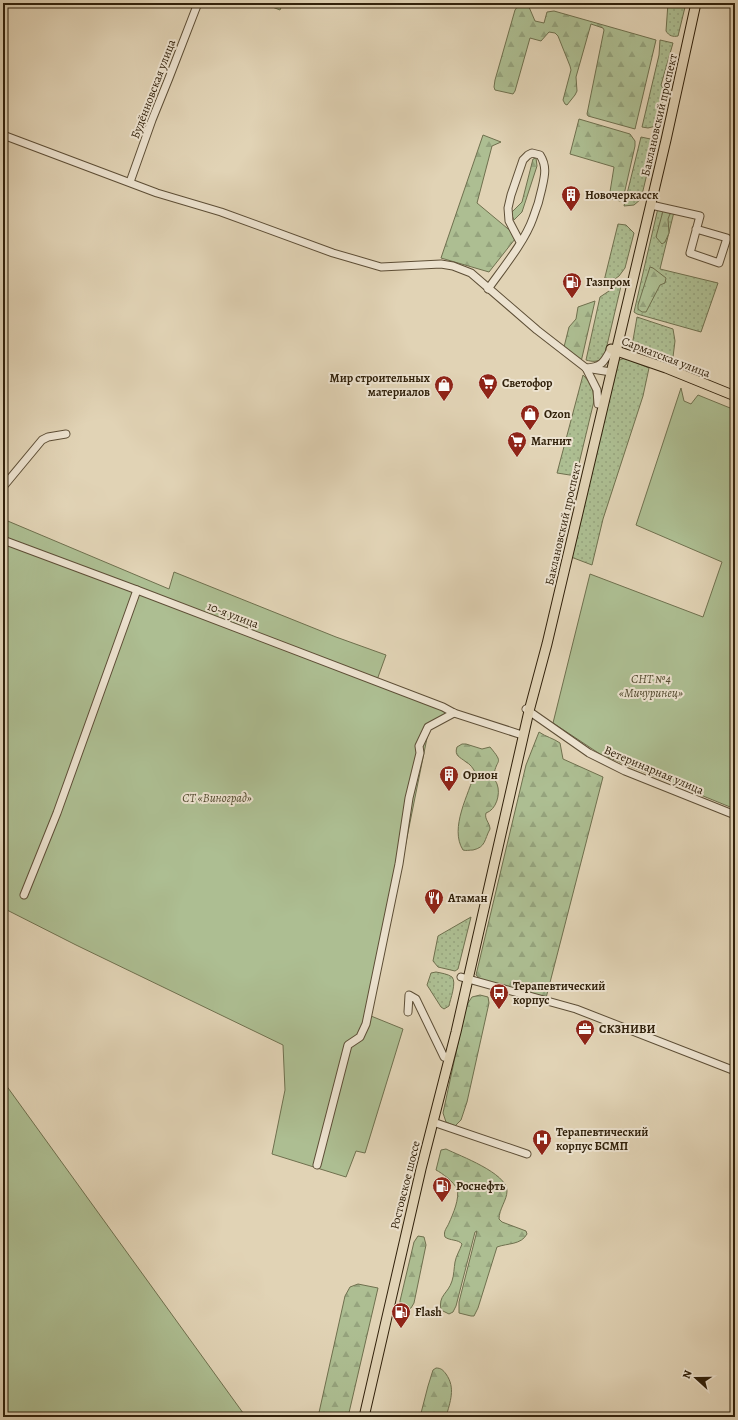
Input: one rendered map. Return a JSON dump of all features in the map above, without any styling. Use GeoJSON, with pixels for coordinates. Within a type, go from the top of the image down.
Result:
{"type":"FeatureCollection","features":[{"type":"Feature","properties":{"kind":"main road","name":"Баклановский проспект"},"geometry":{"type":"LineString","coordinates":[[464,978],[519,734],[547,644],[608,372],[651,204],[685,44],[691,3]]}},
{"type":"Feature","properties":{"kind":"main road","name":"Баклановский проспект"},"geometry":{"type":"LineString","coordinates":[[614,349],[661,138],[696,3]]}},
{"type":"Feature","properties":{"kind":"main road","name":"Сарматская улица"},"geometry":{"type":"LineString","coordinates":[[614,349],[735,396]]}},
{"type":"Feature","properties":{"kind":"main road","name":"Баклановский проспект"},"geometry":{"type":"LineString","coordinates":[[464,978],[598,404],[608,372]]}},
{"type":"Feature","properties":{"kind":"main road","name":"Ростовское шоссе"},"geometry":{"type":"LineString","coordinates":[[366,1397],[415,1173],[464,978]]}},
{"type":"Feature","properties":{"kind":"main road","name":"Ростовское шоссе"},"geometry":{"type":"LineString","coordinates":[[366,1397],[456,1032],[464,978]]}},
{"type":"Feature","properties":{"kind":"main road"},"geometry":{"type":"LineString","coordinates":[[359,1417],[366,1397]]}},
{"type":"Feature","properties":{"kind":"main road"},"geometry":{"type":"LineString","coordinates":[[364,1417],[366,1397]]}},
{"type":"Feature","properties":{"kind":"street","name":"Будённовская улица"},"geometry":{"type":"LineString","coordinates":[[130,182],[152,120],[198,3]]}},
{"type":"Feature","properties":{"kind":"street"},"geometry":{"type":"LineString","coordinates":[[3,135],[157,193],[221,212],[333,253],[380,267],[440,264],[453,266],[471,274],[542,334],[586,368],[597,390],[598,404]]}},
{"type":"Feature","properties":{"kind":"street"},"geometry":{"type":"LineString","coordinates":[[488,289],[520,242],[533,218],[540,197],[546,168],[544,160],[540,155],[532,153],[523,160],[508,208],[509,221],[520,242]]}},
{"type":"Feature","properties":{"kind":"street"},"geometry":{"type":"LineString","coordinates":[[651,204],[700,216],[696,229],[690,253],[719,264],[727,238],[696,229]]}},
{"type":"Feature","properties":{"kind":"street"},"geometry":{"type":"LineString","coordinates":[[586,368],[600,366],[614,349]]}},
{"type":"Feature","properties":{"kind":"street"},"geometry":{"type":"LineString","coordinates":[[586,368],[608,372]]}},
{"type":"Feature","properties":{"kind":"street"},"geometry":{"type":"LineString","coordinates":[[3,487],[42,440],[48,437],[66,434]]}},
{"type":"Feature","properties":{"kind":"street","name":"10-я улица"},"geometry":{"type":"LineString","coordinates":[[3,540],[443,707],[454,713],[519,734]]}},
{"type":"Feature","properties":{"kind":"street"},"geometry":{"type":"LineString","coordinates":[[24,895],[57,813],[137,590]]}},
{"type":"Feature","properties":{"kind":"street","name":"Ветеринарная улица"},"geometry":{"type":"LineString","coordinates":[[527,710],[589,754],[653,782],[735,814]]}},
{"type":"Feature","properties":{"kind":"street"},"geometry":{"type":"LineString","coordinates":[[317,1165],[348,1045],[360,1037],[366,1024],[399,864],[409,798],[420,753],[419,746],[428,727],[454,713]]}},
{"type":"Feature","properties":{"kind":"street"},"geometry":{"type":"LineString","coordinates":[[464,978],[576,1009],[735,1071]]}},
{"type":"Feature","properties":{"kind":"street"},"geometry":{"type":"LineString","coordinates":[[408,1012],[410,995],[416,999],[444,1057]]}},
{"type":"Feature","properties":{"kind":"street"},"geometry":{"type":"LineString","coordinates":[[433,1122],[527,1154]]}},
{"type":"Feature","properties":{"kind":"green space"},"geometry":{"type":"Polygon","coordinates":[[[262,3],[283,3],[280,10],[262,3]]]}},
{"type":"Feature","properties":{"kind":"green space"},"geometry":{"type":"Polygon","coordinates":[[[668,3],[686,3],[678,36],[671,36],[666,31],[668,3]]]}},
{"type":"Feature","properties":{"kind":"green space"},"geometry":{"type":"Polygon","coordinates":[[[523,4],[529,7],[535,21],[544,23],[547,12],[554,11],[656,40],[635,129],[588,116],[587,114],[604,30],[603,28],[591,24],[576,77],[577,91],[567,105],[563,100],[571,70],[558,36],[555,33],[549,32],[541,41],[530,38],[513,94],[495,90],[495,80],[515,10],[518,6],[523,4]]]}},
{"type":"Feature","properties":{"kind":"green space"},"geometry":{"type":"Polygon","coordinates":[[[660,40],[673,43],[661,85],[665,92],[656,126],[648,128],[642,127],[659,55],[660,40]]]}},
{"type":"Feature","properties":{"kind":"green space"},"geometry":{"type":"Polygon","coordinates":[[[579,119],[630,134],[635,141],[623,199],[620,201],[609,198],[614,167],[570,154],[579,119]]]}},
{"type":"Feature","properties":{"kind":"green space"},"geometry":{"type":"Polygon","coordinates":[[[483,135],[501,142],[492,146],[477,203],[513,233],[515,239],[489,272],[441,258],[483,135]]]}},
{"type":"Feature","properties":{"kind":"green space"},"geometry":{"type":"Polygon","coordinates":[[[641,137],[655,140],[641,199],[634,205],[624,206],[641,137]]]}},
{"type":"Feature","properties":{"kind":"green space"},"geometry":{"type":"Polygon","coordinates":[[[536,158],[537,166],[522,212],[514,220],[511,213],[522,202],[533,159],[536,158]]]}},
{"type":"Feature","properties":{"kind":"green space"},"geometry":{"type":"Polygon","coordinates":[[[658,208],[674,212],[660,269],[718,283],[701,332],[634,312],[658,208]]]}},
{"type":"Feature","properties":{"kind":"green space"},"geometry":{"type":"Polygon","coordinates":[[[663,211],[671,211],[668,219],[669,233],[665,242],[662,244],[656,237],[663,211]]]}},
{"type":"Feature","properties":{"kind":"green space"},"geometry":{"type":"Polygon","coordinates":[[[618,224],[626,225],[634,233],[625,268],[619,276],[605,286],[604,281],[618,224]]]}},
{"type":"Feature","properties":{"kind":"green space"},"geometry":{"type":"Polygon","coordinates":[[[650,267],[666,278],[665,283],[660,285],[646,312],[642,312],[638,309],[638,305],[650,267]]]}},
{"type":"Feature","properties":{"kind":"green space"},"geometry":{"type":"Polygon","coordinates":[[[618,285],[621,286],[604,358],[595,361],[586,360],[600,297],[618,285]]]}},
{"type":"Feature","properties":{"kind":"green space"},"geometry":{"type":"Polygon","coordinates":[[[595,301],[581,362],[564,347],[569,327],[576,319],[578,307],[595,301]]]}},
{"type":"Feature","properties":{"kind":"green space"},"geometry":{"type":"Polygon","coordinates":[[[637,317],[673,329],[675,341],[672,365],[632,346],[637,317]]]}},
{"type":"Feature","properties":{"kind":"green space"},"geometry":{"type":"Polygon","coordinates":[[[625,358],[649,368],[643,396],[603,519],[592,565],[571,557],[617,361],[625,358]]]}},
{"type":"Feature","properties":{"kind":"green space"},"geometry":{"type":"Polygon","coordinates":[[[583,375],[592,386],[594,401],[576,476],[557,473],[583,375]]]}},
{"type":"Feature","properties":{"kind":"green space","name":"СНТ №4 «Мичуринец»"},"geometry":{"type":"Polygon","coordinates":[[[681,388],[684,401],[691,404],[698,395],[735,410],[735,809],[600,754],[553,723],[590,574],[703,617],[722,562],[636,525],[681,388]]]}},
{"type":"Feature","properties":{"kind":"green space","name":"СТ «Виноград»"},"geometry":{"type":"Polygon","coordinates":[[[3,519],[169,589],[174,572],[336,637],[386,655],[377,680],[459,711],[449,719],[429,728],[371,1016],[403,1029],[365,1153],[356,1151],[346,1177],[272,1154],[285,1090],[283,1045],[3,908],[3,519]]]}},
{"type":"Feature","properties":{"kind":"green space"},"geometry":{"type":"Polygon","coordinates":[[[539,732],[560,743],[563,759],[603,777],[546,998],[484,982],[476,975],[526,765],[539,732]]]}},
{"type":"Feature","properties":{"kind":"green space"},"geometry":{"type":"Polygon","coordinates":[[[462,744],[482,749],[490,747],[498,759],[494,779],[498,788],[498,797],[492,809],[486,813],[486,819],[490,829],[483,845],[473,850],[463,850],[459,841],[458,832],[459,821],[475,772],[456,752],[457,747],[462,744]]]}},
{"type":"Feature","properties":{"kind":"green space"},"geometry":{"type":"Polygon","coordinates":[[[471,917],[458,969],[455,971],[438,967],[433,961],[438,936],[471,917]]]}},
{"type":"Feature","properties":{"kind":"green space"},"geometry":{"type":"Polygon","coordinates":[[[436,972],[449,975],[452,977],[454,983],[449,1006],[444,1009],[441,1007],[427,985],[431,973],[436,972]]]}},
{"type":"Feature","properties":{"kind":"green space"},"geometry":{"type":"Polygon","coordinates":[[[480,995],[488,997],[489,1003],[467,1102],[461,1120],[455,1126],[446,1122],[443,1113],[466,1006],[472,997],[480,995]]]}},
{"type":"Feature","properties":{"kind":"green space"},"geometry":{"type":"Polygon","coordinates":[[[3,1081],[246,1417],[3,1417],[3,1081]]]}},
{"type":"Feature","properties":{"kind":"green space"},"geometry":{"type":"Polygon","coordinates":[[[446,1149],[482,1166],[505,1184],[507,1191],[506,1198],[500,1212],[499,1219],[502,1222],[526,1231],[527,1234],[518,1242],[497,1247],[478,1308],[474,1316],[459,1313],[459,1302],[477,1231],[475,1232],[456,1306],[453,1312],[449,1314],[441,1310],[440,1305],[442,1298],[452,1281],[456,1260],[462,1244],[458,1241],[445,1237],[445,1231],[456,1206],[458,1197],[457,1189],[453,1184],[444,1175],[436,1170],[441,1150],[446,1149]]]}},
{"type":"Feature","properties":{"kind":"green space"},"geometry":{"type":"Polygon","coordinates":[[[418,1236],[424,1237],[426,1245],[414,1303],[411,1308],[407,1310],[400,1306],[400,1301],[414,1242],[418,1236]]]}},
{"type":"Feature","properties":{"kind":"green space"},"geometry":{"type":"Polygon","coordinates":[[[358,1284],[378,1288],[348,1417],[318,1417],[345,1296],[350,1287],[358,1284]]]}},
{"type":"Feature","properties":{"kind":"green space"},"geometry":{"type":"Polygon","coordinates":[[[436,1368],[444,1371],[451,1385],[451,1395],[446,1417],[420,1417],[433,1370],[436,1368]]]}},
{"type":"Feature","properties":{"kind":"place","name":"Новочеркасск"},"geometry":{"type":"Point","coordinates":[571,212]}},
{"type":"Feature","properties":{"kind":"place","name":"Газпром"},"geometry":{"type":"Point","coordinates":[572,299]}},
{"type":"Feature","properties":{"kind":"place","name":"Светофор"},"geometry":{"type":"Point","coordinates":[488,400]}},
{"type":"Feature","properties":{"kind":"place","name":"Мир строительных материалов"},"geometry":{"type":"Point","coordinates":[444,402]}},
{"type":"Feature","properties":{"kind":"place","name":"Ozon"},"geometry":{"type":"Point","coordinates":[530,431]}},
{"type":"Feature","properties":{"kind":"place","name":"Магнит"},"geometry":{"type":"Point","coordinates":[517,458]}},
{"type":"Feature","properties":{"kind":"place","name":"Орион"},"geometry":{"type":"Point","coordinates":[449,792]}},
{"type":"Feature","properties":{"kind":"place","name":"Атаман"},"geometry":{"type":"Point","coordinates":[434,915]}},
{"type":"Feature","properties":{"kind":"place","name":"Терапевтический корпус"},"geometry":{"type":"Point","coordinates":[499,1010]}},
{"type":"Feature","properties":{"kind":"place","name":"СКЗНИВИ"},"geometry":{"type":"Point","coordinates":[585,1046]}},
{"type":"Feature","properties":{"kind":"place","name":"Терапевтический корпус БСМП"},"geometry":{"type":"Point","coordinates":[542,1156]}},
{"type":"Feature","properties":{"kind":"place","name":"Роснефть"},"geometry":{"type":"Point","coordinates":[442,1203]}},
{"type":"Feature","properties":{"kind":"place","name":"Flash"},"geometry":{"type":"Point","coordinates":[401,1329]}}]}
